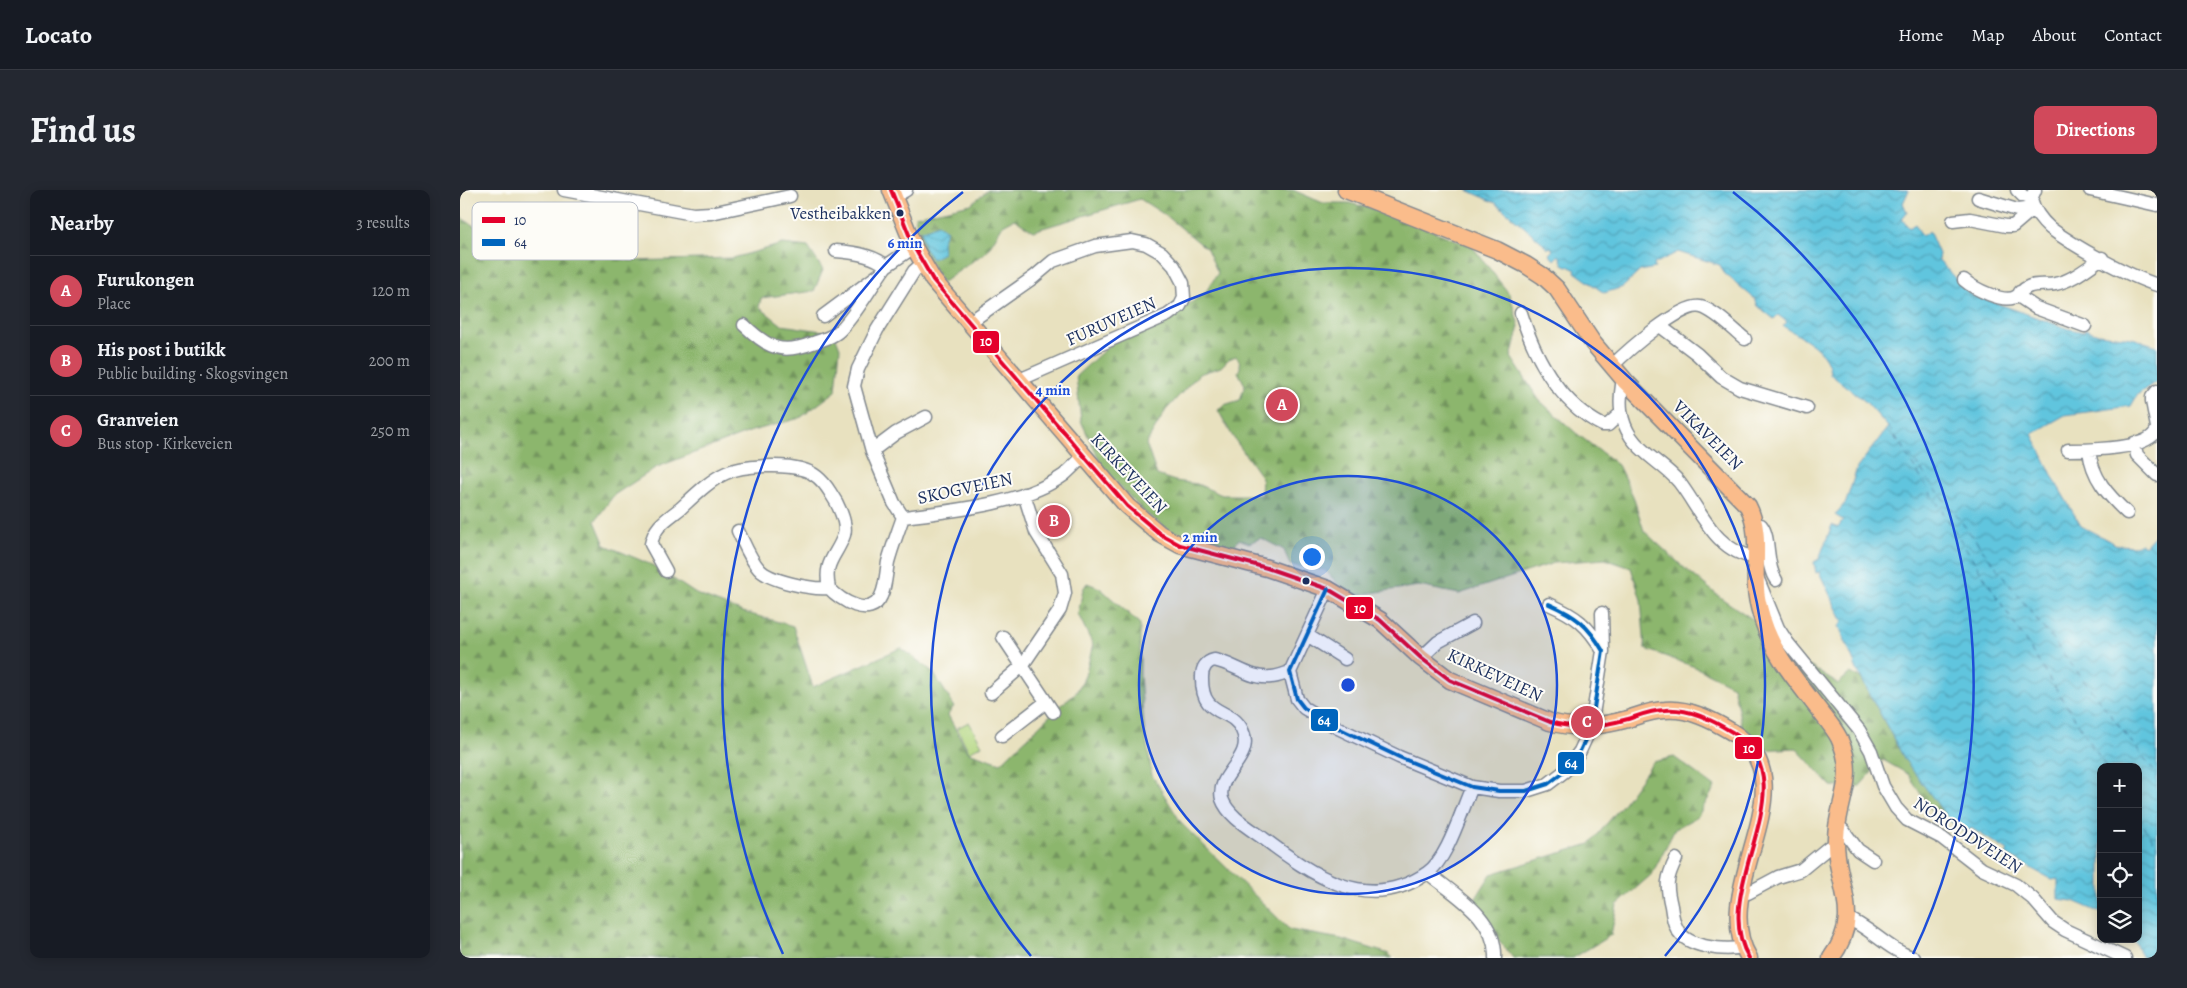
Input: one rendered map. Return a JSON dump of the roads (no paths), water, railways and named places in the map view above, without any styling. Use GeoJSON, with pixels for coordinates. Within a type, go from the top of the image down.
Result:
{"type":"FeatureCollection","features":[{"type":"Feature","properties":{"kind":"main road","name":"VIKAVEIEN"},"geometry":{"type":"LineString","coordinates":[[1346,190],[1497,250],[1536,271],[1557,289],[1593,343],[1626,382],[1743,499],[1751,512],[1755,525],[1756,593],[1759,607],[1774,648],[1833,728],[1842,746],[1846,767],[1846,789],[1837,826],[1836,845],[1848,905],[1842,941],[1831,958]]}},
{"type":"Feature","properties":{"kind":"main road","name":"KIRKEVEIEN"},"geometry":{"type":"LineString","coordinates":[[897,192],[914,247],[922,264],[945,294],[1084,456],[1143,521],[1170,540],[1202,551],[1267,568],[1328,589],[1380,620],[1421,658],[1450,680],[1550,722],[1564,726],[1591,727],[1655,711],[1685,711],[1701,716],[1732,732],[1751,750],[1762,772],[1764,798],[1739,895],[1739,929],[1746,953]]}},
{"type":"Feature","properties":{"kind":"street"},"geometry":{"type":"LineString","coordinates":[[564,190],[628,202]]}},
{"type":"Feature","properties":{"kind":"street"},"geometry":{"type":"LineString","coordinates":[[763,201],[770,190]]}},
{"type":"Feature","properties":{"kind":"street"},"geometry":{"type":"LineString","coordinates":[[2017,190],[2023,196],[2033,199],[2049,227],[2085,250],[2140,279],[2157,284]]}},
{"type":"Feature","properties":{"kind":"street"},"geometry":{"type":"LineString","coordinates":[[2090,190],[2157,205]]}},
{"type":"Feature","properties":{"kind":"street"},"geometry":{"type":"LineString","coordinates":[[638,204],[693,214],[711,213],[790,196]]}},
{"type":"Feature","properties":{"kind":"street"},"geometry":{"type":"LineString","coordinates":[[1978,198],[2017,210],[2033,199]]}},
{"type":"Feature","properties":{"kind":"street"},"geometry":{"type":"LineString","coordinates":[[1953,221],[1970,219],[2013,226],[2033,199]]}},
{"type":"Feature","properties":{"kind":"street","name":"FURUVEIEN"},"geometry":{"type":"LineString","coordinates":[[970,322],[1034,277],[1053,261],[1094,246],[1132,241],[1146,244],[1162,254],[1174,266],[1183,283],[1184,298],[1180,306],[1168,316],[1026,377],[1021,381]]}},
{"type":"Feature","properties":{"kind":"street"},"geometry":{"type":"LineString","coordinates":[[823,316],[914,247]]}},
{"type":"Feature","properties":{"kind":"street"},"geometry":{"type":"LineString","coordinates":[[836,251],[870,258],[884,270]]}},
{"type":"Feature","properties":{"kind":"street"},"geometry":{"type":"LineString","coordinates":[[1964,280],[1982,291],[2000,298],[2010,299],[2029,286],[2061,283],[2074,277],[2102,258]]}},
{"type":"Feature","properties":{"kind":"street"},"geometry":{"type":"LineString","coordinates":[[903,517],[894,502],[872,451],[854,386],[858,369],[877,330],[914,271],[922,264]]}},
{"type":"Feature","properties":{"kind":"street"},"geometry":{"type":"LineString","coordinates":[[744,325],[767,344],[784,350],[806,346],[832,336],[844,325],[884,270]]}},
{"type":"Feature","properties":{"kind":"street"},"geometry":{"type":"LineString","coordinates":[[2020,292],[2021,298],[2036,308],[2086,326]]}},
{"type":"Feature","properties":{"kind":"street"},"geometry":{"type":"LineString","coordinates":[[1612,366],[1642,337],[1686,309],[1698,306],[1705,308],[1745,339]]}},
{"type":"Feature","properties":{"kind":"street"},"geometry":{"type":"LineString","coordinates":[[1521,313],[1534,349],[1552,380],[1571,404],[1602,425],[1608,425],[1620,414]]}},
{"type":"Feature","properties":{"kind":"street"},"geometry":{"type":"LineString","coordinates":[[1660,326],[1696,354],[1721,377],[1740,388],[1807,408]]}},
{"type":"Feature","properties":{"kind":"street"},"geometry":{"type":"LineString","coordinates":[[1626,382],[1622,386],[1620,414],[1631,436],[1639,446],[1678,480],[1702,518],[1736,553],[1755,557]]}},
{"type":"Feature","properties":{"kind":"street"},"geometry":{"type":"LineString","coordinates":[[2068,450],[2089,450],[2148,439],[2155,434],[2157,428],[2152,397],[2157,391]]}},
{"type":"Feature","properties":{"kind":"street"},"geometry":{"type":"LineString","coordinates":[[872,451],[896,433],[926,417]]}},
{"type":"Feature","properties":{"kind":"street"},"geometry":{"type":"LineString","coordinates":[[2134,443],[2137,455],[2146,467],[2157,476]]}},
{"type":"Feature","properties":{"kind":"street"},"geometry":{"type":"LineString","coordinates":[[2089,450],[2093,470],[2100,483],[2127,513]]}},
{"type":"Feature","properties":{"kind":"street","name":"SKOGVEIEN"},"geometry":{"type":"LineString","coordinates":[[829,588],[839,598],[857,606],[864,607],[876,604],[882,595],[888,561],[903,517],[959,510],[994,503],[1024,494],[1046,485],[1064,474],[1084,456]]}},
{"type":"Feature","properties":{"kind":"street"},"geometry":{"type":"LineString","coordinates":[[666,571],[651,544],[654,531],[700,491],[726,473],[751,468],[782,466],[802,469],[818,476],[830,492],[843,519],[844,534],[828,568],[829,588],[813,588],[765,575],[757,567],[738,531]]}},
{"type":"Feature","properties":{"kind":"street"},"geometry":{"type":"LineString","coordinates":[[991,693],[1022,666],[1060,610],[1065,593],[1062,574],[1036,532],[1024,494]]}},
{"type":"Feature","properties":{"kind":"street"},"geometry":{"type":"LineString","coordinates":[[1755,525],[1760,525],[1764,529],[1772,576],[1776,580]]}},
{"type":"Feature","properties":{"kind":"street","name":"NORODDVEIEN"},"geometry":{"type":"LineString","coordinates":[[1756,575],[1762,585],[1778,628],[1787,642],[1859,730],[1871,751],[1883,786],[1896,808],[1907,820],[1942,838],[1982,868],[2016,886],[2033,899],[2053,922],[2065,930],[2125,958]]}},
{"type":"Feature","properties":{"kind":"street"},"geometry":{"type":"LineString","coordinates":[[1328,589],[1290,672],[1297,699],[1304,708],[1338,728],[1399,757],[1472,787],[1499,791],[1526,790],[1548,784],[1565,771],[1580,751],[1591,727],[1603,662],[1602,613]]}},
{"type":"Feature","properties":{"kind":"street"},"geometry":{"type":"LineString","coordinates":[[1549,604],[1571,614],[1580,621],[1591,631],[1603,651]]}},
{"type":"Feature","properties":{"kind":"street"},"geometry":{"type":"LineString","coordinates":[[1421,658],[1438,642],[1473,624]]}},
{"type":"Feature","properties":{"kind":"street"},"geometry":{"type":"LineString","coordinates":[[1307,635],[1345,659]]}},
{"type":"Feature","properties":{"kind":"street"},"geometry":{"type":"LineString","coordinates":[[1002,736],[1050,707],[1003,637]]}},
{"type":"Feature","properties":{"kind":"street"},"geometry":{"type":"LineString","coordinates":[[1290,672],[1271,677],[1261,677],[1225,662],[1214,660],[1205,666],[1202,674],[1202,687],[1205,698],[1211,706],[1235,722],[1242,730],[1245,742],[1242,755],[1223,783],[1222,798],[1226,807],[1249,828],[1312,872],[1348,888],[1368,892],[1386,890],[1409,883],[1428,873],[1449,843],[1472,787]]}},
{"type":"Feature","properties":{"kind":"street"},"geometry":{"type":"LineString","coordinates":[[1837,826],[1843,830],[1858,850],[1873,860]]}},
{"type":"Feature","properties":{"kind":"street"},"geometry":{"type":"LineString","coordinates":[[1739,895],[1748,893],[1778,877],[1801,870],[1829,847],[1836,845]]}},
{"type":"Feature","properties":{"kind":"street"},"geometry":{"type":"LineString","coordinates":[[1676,859],[1668,874],[1666,888],[1677,929],[1682,935],[1700,944],[1746,953]]}},
{"type":"Feature","properties":{"kind":"street"},"geometry":{"type":"LineString","coordinates":[[1428,873],[1478,914],[1490,930],[1495,943],[1495,958]]}},
{"type":"Feature","properties":{"kind":"street"},"geometry":{"type":"LineString","coordinates":[[1847,918],[1859,923],[1877,938],[1914,958]]}},
{"type":"Feature","properties":{"kind":"water"},"geometry":{"type":"Polygon","coordinates":[[[1467,190],[1909,190],[1903,203],[1907,212],[1902,219],[1909,228],[1915,224],[1922,236],[1929,231],[1939,254],[1938,259],[1968,293],[2069,329],[2084,332],[2085,329],[2098,334],[2132,338],[2157,346],[2157,381],[2138,394],[2131,406],[2065,415],[2032,434],[2056,483],[2081,526],[2117,545],[2135,546],[2141,543],[2145,546],[2157,533],[2157,958],[2143,958],[2135,943],[2142,943],[2142,763],[2097,763],[2097,911],[2073,901],[2058,899],[2058,879],[2052,880],[2006,854],[2008,851],[1971,828],[1968,832],[1962,831],[1950,821],[1905,760],[1858,672],[1839,626],[1843,622],[1819,572],[1816,573],[1814,562],[1819,559],[1832,525],[1838,528],[1843,520],[1835,515],[1846,502],[1857,468],[1888,427],[1866,402],[1830,374],[1829,366],[1820,351],[1783,326],[1787,322],[1778,315],[1774,319],[1758,306],[1755,299],[1724,273],[1720,265],[1678,252],[1654,264],[1655,268],[1640,271],[1623,287],[1604,293],[1575,272],[1576,270],[1563,264],[1559,255],[1554,260],[1549,254],[1553,250],[1550,247],[1547,249],[1543,243],[1496,203],[1467,190]]]}},
{"type":"Feature","properties":{"kind":"water"},"geometry":{"type":"Polygon","coordinates":[[[938,224],[947,230],[942,242],[943,253],[932,259],[924,247],[921,231],[938,224]]]}},
{"type":"Feature","properties":{"kind":"place","name":"Vestheibakken"},"geometry":{"type":"Point","coordinates":[900,213]}},
{"type":"Feature","properties":{"kind":"place","name":"Furukongen"},"geometry":{"type":"Point","coordinates":[1282,405]}},
{"type":"Feature","properties":{"kind":"place","name":"His post i butikk"},"geometry":{"type":"Point","coordinates":[1054,521]}},
{"type":"Feature","properties":{"kind":"place","name":"Granveien"},"geometry":{"type":"Point","coordinates":[1587,722]}}]}
